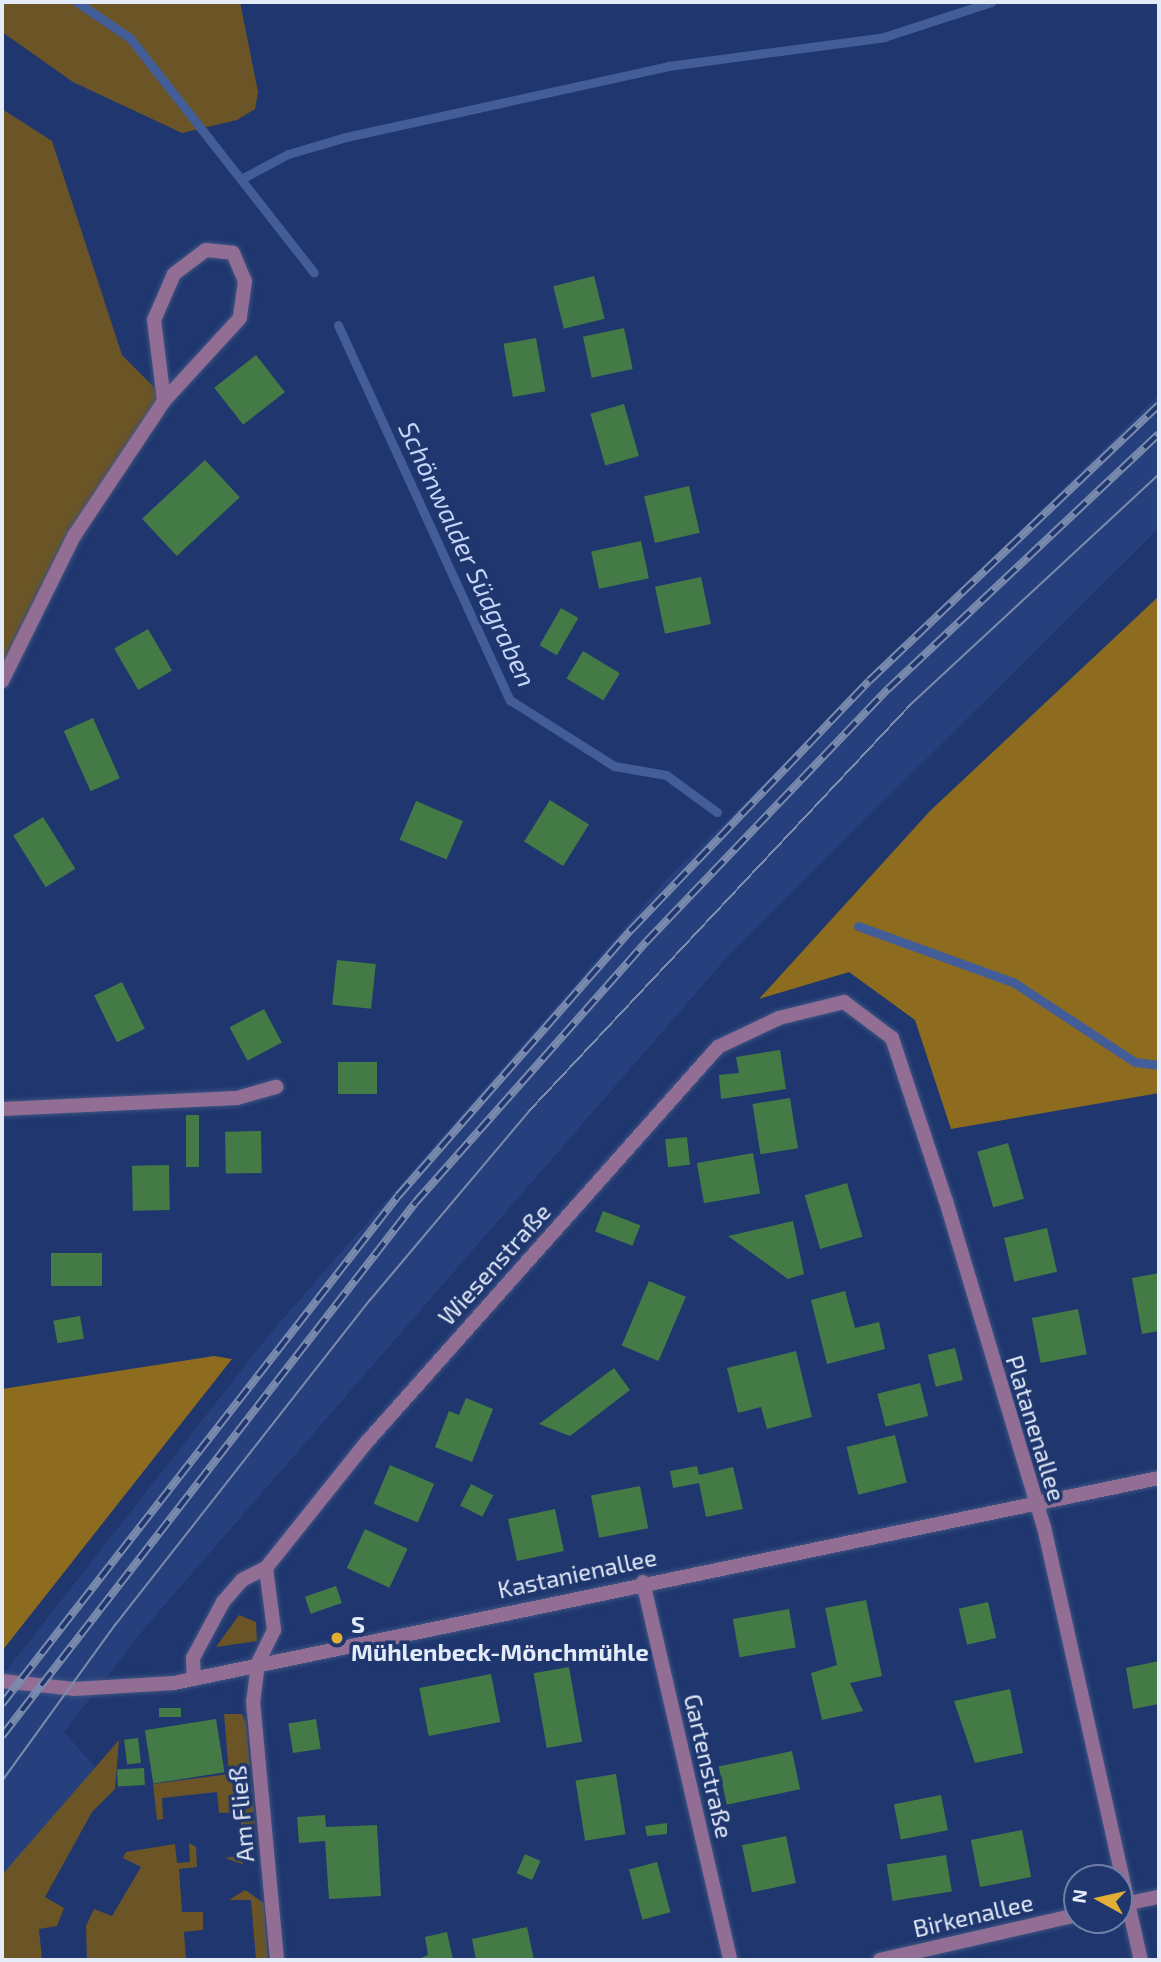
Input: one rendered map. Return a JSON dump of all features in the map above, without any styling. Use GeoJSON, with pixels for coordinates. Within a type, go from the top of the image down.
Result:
{"type":"FeatureCollection","features":[{"type":"Feature","properties":{"kind":"street"},"geometry":{"type":"LineString","coordinates":[[2,681],[74,536],[164,401],[240,318],[245,281],[233,253],[206,250],[174,274],[154,320],[164,401]]}},
{"type":"Feature","properties":{"kind":"street","name":"Platanenallee"},"geometry":{"type":"LineString","coordinates":[[779,1018],[844,1002],[892,1038],[1033,1505],[1044,1527],[1088,1708],[1117,1864]]}},
{"type":"Feature","properties":{"kind":"street","name":"Wiesenstraße"},"geometry":{"type":"LineString","coordinates":[[194,1679],[193,1658],[222,1602],[242,1580],[267,1568],[365,1444],[718,1046],[779,1018]]}},
{"type":"Feature","properties":{"kind":"street"},"geometry":{"type":"LineString","coordinates":[[2,1110],[237,1098],[276,1087]]}},
{"type":"Feature","properties":{"kind":"street","name":"Kastanienallee"},"geometry":{"type":"LineString","coordinates":[[2,1681],[115,1689],[194,1679],[643,1582],[1159,1478]]}},
{"type":"Feature","properties":{"kind":"street"},"geometry":{"type":"LineString","coordinates":[[258,1664],[274,1630],[267,1568]]}},
{"type":"Feature","properties":{"kind":"street","name":"Gartenstraße"},"geometry":{"type":"LineString","coordinates":[[643,1582],[730,1960]]}},
{"type":"Feature","properties":{"kind":"street","name":"Am Fließ"},"geometry":{"type":"LineString","coordinates":[[258,1664],[253,1701],[277,1960]]}},
{"type":"Feature","properties":{"kind":"street"},"geometry":{"type":"LineString","coordinates":[[1133,1902],[1159,1897]]}},
{"type":"Feature","properties":{"kind":"street","name":"Birkenallee"},"geometry":{"type":"LineString","coordinates":[[880,1960],[1063,1918]]}},
{"type":"Feature","properties":{"kind":"street","name":"Platanenallee"},"geometry":{"type":"LineString","coordinates":[[1133,1934],[1141,1960]]}},
{"type":"Feature","properties":{"kind":"shaded area"},"geometry":{"type":"Polygon","coordinates":[[[2,2],[240,2],[258,92],[255,109],[237,120],[182,133],[73,82],[2,32],[2,2]]]}},
{"type":"Feature","properties":{"kind":"shaded area"},"geometry":{"type":"Polygon","coordinates":[[[2,109],[52,141],[122,355],[164,397],[71,531],[2,673],[2,109]]]}},
{"type":"Feature","properties":{"kind":"shaded area"},"geometry":{"type":"Polygon","coordinates":[[[1159,394],[1159,528],[729,955],[148,1624],[64,1732],[102,1775],[2,1960],[2,1676],[269,1335],[666,880],[1159,394]]]}},
{"type":"Feature","properties":{"kind":"shaded area"},"geometry":{"type":"Polygon","coordinates":[[[1159,596],[1159,1093],[951,1129],[915,1020],[849,972],[759,999],[930,811],[1159,596]]]}},
{"type":"Feature","properties":{"kind":"shaded area"},"geometry":{"type":"Polygon","coordinates":[[[214,1356],[232,1359],[2,1651],[2,1389],[214,1356]]]}},
{"type":"Feature","properties":{"kind":"shaded area"},"geometry":{"type":"Polygon","coordinates":[[[239,1615],[256,1622],[257,1641],[216,1647],[239,1615]]]}},
{"type":"Feature","properties":{"kind":"shaded area"},"geometry":{"type":"Polygon","coordinates":[[[224,1714],[242,1714],[246,1723],[257,1847],[242,1864],[225,1858],[243,1855],[240,1812],[219,1813],[217,1792],[162,1798],[163,1819],[157,1820],[153,1784],[229,1774],[224,1714]]]}},
{"type":"Feature","properties":{"kind":"shaded area"},"geometry":{"type":"Polygon","coordinates":[[[119,1740],[115,1789],[92,1812],[45,1897],[64,1908],[57,1926],[39,1929],[42,1960],[2,1960],[2,1875],[119,1740]]]}},
{"type":"Feature","properties":{"kind":"shaded area"},"geometry":{"type":"Polygon","coordinates":[[[189,1843],[196,1847],[197,1867],[179,1869],[182,1912],[203,1912],[203,1930],[184,1932],[186,1960],[87,1960],[86,1926],[94,1909],[112,1916],[141,1867],[123,1858],[126,1852],[175,1844],[177,1863],[190,1862],[189,1843]]]}},
{"type":"Feature","properties":{"kind":"shaded area"},"geometry":{"type":"Polygon","coordinates":[[[245,1890],[264,1903],[268,1960],[256,1960],[251,1900],[229,1900],[245,1890]]]}},
{"type":"Feature","properties":{"kind":"building"},"geometry":{"type":"Polygon","coordinates":[[[594,276],[605,319],[564,329],[553,286],[594,276]]]}},
{"type":"Feature","properties":{"kind":"building"},"geometry":{"type":"Polygon","coordinates":[[[624,328],[633,369],[592,378],[583,337],[624,328]]]}},
{"type":"Feature","properties":{"kind":"building"},"geometry":{"type":"Polygon","coordinates":[[[536,338],[545,391],[513,397],[504,344],[536,338]]]}},
{"type":"Feature","properties":{"kind":"building"},"geometry":{"type":"Polygon","coordinates":[[[256,355],[285,392],[243,425],[214,388],[256,355]]]}},
{"type":"Feature","properties":{"kind":"building"},"geometry":{"type":"Polygon","coordinates":[[[624,404],[639,456],[605,466],[590,414],[624,404]]]}},
{"type":"Feature","properties":{"kind":"building"},"geometry":{"type":"Polygon","coordinates":[[[205,460],[240,497],[177,556],[142,519],[205,460]]]}},
{"type":"Feature","properties":{"kind":"building"},"geometry":{"type":"Polygon","coordinates":[[[689,486],[700,533],[655,543],[644,496],[689,486]]]}},
{"type":"Feature","properties":{"kind":"building"},"geometry":{"type":"Polygon","coordinates":[[[641,541],[649,578],[599,589],[591,552],[641,541]]]}},
{"type":"Feature","properties":{"kind":"building"},"geometry":{"type":"Polygon","coordinates":[[[701,577],[711,624],[665,634],[655,587],[701,577]]]}},
{"type":"Feature","properties":{"kind":"building"},"geometry":{"type":"Polygon","coordinates":[[[561,608],[578,618],[557,655],[540,645],[561,608]]]}},
{"type":"Feature","properties":{"kind":"building"},"geometry":{"type":"Polygon","coordinates":[[[148,629],[172,671],[138,690],[114,648],[148,629]]]}},
{"type":"Feature","properties":{"kind":"building"},"geometry":{"type":"Polygon","coordinates":[[[583,651],[620,673],[603,701],[567,678],[583,651]]]}},
{"type":"Feature","properties":{"kind":"building"},"geometry":{"type":"Polygon","coordinates":[[[93,718],[120,778],[91,791],[64,731],[93,718]]]}},
{"type":"Feature","properties":{"kind":"building"},"geometry":{"type":"Polygon","coordinates":[[[550,800],[589,824],[563,866],[524,842],[550,800]]]}},
{"type":"Feature","properties":{"kind":"building"},"geometry":{"type":"Polygon","coordinates":[[[416,801],[463,821],[447,860],[400,840],[416,801]]]}},
{"type":"Feature","properties":{"kind":"building"},"geometry":{"type":"Polygon","coordinates":[[[43,817],[75,869],[46,887],[13,836],[43,817]]]}},
{"type":"Feature","properties":{"kind":"building"},"geometry":{"type":"Polygon","coordinates":[[[337,960],[376,964],[371,1009],[332,1005],[337,960]]]}},
{"type":"Feature","properties":{"kind":"building"},"geometry":{"type":"Polygon","coordinates":[[[122,982],[145,1029],[117,1042],[94,996],[122,982]]]}},
{"type":"Feature","properties":{"kind":"building"},"geometry":{"type":"Polygon","coordinates":[[[264,1009],[282,1043],[247,1061],[230,1027],[264,1009]]]}},
{"type":"Feature","properties":{"kind":"building"},"geometry":{"type":"Polygon","coordinates":[[[780,1050],[786,1089],[721,1099],[719,1075],[739,1073],[736,1057],[780,1050]]]}},
{"type":"Feature","properties":{"kind":"building"},"geometry":{"type":"Polygon","coordinates":[[[338,1062],[377,1062],[377,1094],[338,1094],[338,1062]]]}},
{"type":"Feature","properties":{"kind":"building"},"geometry":{"type":"Polygon","coordinates":[[[790,1098],[798,1148],[760,1154],[752,1104],[790,1098]]]}},
{"type":"Feature","properties":{"kind":"building"},"geometry":{"type":"Polygon","coordinates":[[[186,1115],[199,1115],[199,1167],[186,1167],[186,1115]]]}},
{"type":"Feature","properties":{"kind":"building"},"geometry":{"type":"Polygon","coordinates":[[[261,1131],[262,1173],[226,1174],[225,1132],[261,1131]]]}},
{"type":"Feature","properties":{"kind":"building"},"geometry":{"type":"Polygon","coordinates":[[[687,1137],[690,1165],[668,1167],[665,1139],[687,1137]]]}},
{"type":"Feature","properties":{"kind":"building"},"geometry":{"type":"Polygon","coordinates":[[[1008,1143],[1024,1199],[993,1208],[977,1152],[1008,1143]]]}},
{"type":"Feature","properties":{"kind":"building"},"geometry":{"type":"Polygon","coordinates":[[[753,1153],[760,1193],[704,1203],[697,1163],[753,1153]]]}},
{"type":"Feature","properties":{"kind":"building"},"geometry":{"type":"Polygon","coordinates":[[[169,1165],[170,1210],[133,1211],[132,1166],[169,1165]]]}},
{"type":"Feature","properties":{"kind":"building"},"geometry":{"type":"Polygon","coordinates":[[[847,1183],[862,1237],[820,1249],[805,1195],[847,1183]]]}},
{"type":"Feature","properties":{"kind":"building"},"geometry":{"type":"Polygon","coordinates":[[[603,1211],[640,1225],[632,1246],[595,1232],[603,1211]]]}},
{"type":"Feature","properties":{"kind":"building"},"geometry":{"type":"Polygon","coordinates":[[[793,1221],[804,1274],[788,1279],[728,1236],[793,1221]]]}},
{"type":"Feature","properties":{"kind":"building"},"geometry":{"type":"Polygon","coordinates":[[[1047,1228],[1057,1272],[1014,1282],[1004,1238],[1047,1228]]]}},
{"type":"Feature","properties":{"kind":"building"},"geometry":{"type":"Polygon","coordinates":[[[51,1253],[102,1253],[102,1286],[51,1286],[51,1253]]]}},
{"type":"Feature","properties":{"kind":"building"},"geometry":{"type":"Polygon","coordinates":[[[1159,1273],[1159,1331],[1142,1334],[1132,1278],[1159,1273]]]}},
{"type":"Feature","properties":{"kind":"building"},"geometry":{"type":"Polygon","coordinates":[[[649,1281],[686,1297],[658,1361],[622,1345],[649,1281]]]}},
{"type":"Feature","properties":{"kind":"building"},"geometry":{"type":"Polygon","coordinates":[[[845,1291],[855,1328],[879,1322],[885,1349],[827,1364],[811,1300],[845,1291]]]}},
{"type":"Feature","properties":{"kind":"building"},"geometry":{"type":"Polygon","coordinates":[[[1078,1309],[1087,1354],[1041,1363],[1032,1318],[1078,1309]]]}},
{"type":"Feature","properties":{"kind":"building"},"geometry":{"type":"Polygon","coordinates":[[[80,1316],[84,1339],[57,1343],[53,1321],[80,1316]]]}},
{"type":"Feature","properties":{"kind":"building"},"geometry":{"type":"Polygon","coordinates":[[[955,1348],[963,1380],[936,1387],[928,1355],[955,1348]]]}},
{"type":"Feature","properties":{"kind":"building"},"geometry":{"type":"Polygon","coordinates":[[[796,1351],[812,1417],[767,1429],[761,1407],[738,1413],[727,1368],[796,1351]]]}},
{"type":"Feature","properties":{"kind":"building"},"geometry":{"type":"Polygon","coordinates":[[[614,1368],[630,1390],[570,1436],[539,1424],[614,1368]]]}},
{"type":"Feature","properties":{"kind":"building"},"geometry":{"type":"Polygon","coordinates":[[[920,1383],[928,1416],[886,1427],[877,1394],[920,1383]]]}},
{"type":"Feature","properties":{"kind":"building"},"geometry":{"type":"Polygon","coordinates":[[[466,1398],[493,1409],[472,1462],[435,1447],[449,1411],[459,1415],[466,1398]]]}},
{"type":"Feature","properties":{"kind":"building"},"geometry":{"type":"Polygon","coordinates":[[[895,1435],[907,1483],[858,1495],[846,1447],[895,1435]]]}},
{"type":"Feature","properties":{"kind":"building"},"geometry":{"type":"Polygon","coordinates":[[[390,1465],[434,1484],[418,1522],[374,1504],[390,1465]]]}},
{"type":"Feature","properties":{"kind":"building"},"geometry":{"type":"Polygon","coordinates":[[[697,1466],[699,1475],[733,1467],[743,1509],[706,1517],[699,1483],[673,1488],[670,1471],[697,1466]]]}},
{"type":"Feature","properties":{"kind":"building"},"geometry":{"type":"Polygon","coordinates":[[[471,1484],[493,1495],[482,1517],[460,1505],[471,1484]]]}},
{"type":"Feature","properties":{"kind":"building"},"geometry":{"type":"Polygon","coordinates":[[[640,1486],[648,1528],[599,1538],[591,1496],[640,1486]]]}},
{"type":"Feature","properties":{"kind":"building"},"geometry":{"type":"Polygon","coordinates":[[[555,1509],[564,1551],[517,1561],[508,1519],[555,1509]]]}},
{"type":"Feature","properties":{"kind":"building"},"geometry":{"type":"Polygon","coordinates":[[[365,1529],[408,1549],[389,1588],[347,1568],[365,1529]]]}},
{"type":"Feature","properties":{"kind":"building"},"geometry":{"type":"Polygon","coordinates":[[[336,1586],[342,1603],[311,1614],[305,1597],[336,1586]]]}},
{"type":"Feature","properties":{"kind":"building"},"geometry":{"type":"Polygon","coordinates":[[[866,1600],[882,1676],[850,1683],[863,1711],[822,1720],[811,1673],[837,1665],[825,1608],[866,1600]]]}},
{"type":"Feature","properties":{"kind":"building"},"geometry":{"type":"Polygon","coordinates":[[[988,1602],[996,1638],[967,1645],[959,1609],[988,1602]]]}},
{"type":"Feature","properties":{"kind":"building"},"geometry":{"type":"Polygon","coordinates":[[[789,1609],[796,1647],[740,1657],[733,1619],[789,1609]]]}},
{"type":"Feature","properties":{"kind":"building"},"geometry":{"type":"Polygon","coordinates":[[[1159,1661],[1159,1704],[1133,1709],[1126,1668],[1159,1661]]]}},
{"type":"Feature","properties":{"kind":"building"},"geometry":{"type":"Polygon","coordinates":[[[569,1667],[582,1742],[547,1748],[534,1673],[569,1667]]]}},
{"type":"Feature","properties":{"kind":"building"},"geometry":{"type":"Polygon","coordinates":[[[491,1674],[500,1722],[429,1736],[419,1688],[491,1674]]]}},
{"type":"Feature","properties":{"kind":"building"},"geometry":{"type":"Polygon","coordinates":[[[1010,1689],[1023,1753],[975,1763],[954,1701],[1010,1689]]]}},
{"type":"Feature","properties":{"kind":"building"},"geometry":{"type":"Polygon","coordinates":[[[159,1708],[181,1708],[181,1717],[159,1717],[159,1708]]]}},
{"type":"Feature","properties":{"kind":"building"},"geometry":{"type":"Polygon","coordinates":[[[216,1719],[224,1772],[153,1784],[145,1730],[216,1719]]]}},
{"type":"Feature","properties":{"kind":"building"},"geometry":{"type":"Polygon","coordinates":[[[316,1719],[321,1749],[293,1753],[288,1723],[316,1719]]]}},
{"type":"Feature","properties":{"kind":"building"},"geometry":{"type":"Polygon","coordinates":[[[138,1738],[141,1763],[127,1765],[124,1740],[138,1738]]]}},
{"type":"Feature","properties":{"kind":"building"},"geometry":{"type":"Polygon","coordinates":[[[792,1751],[800,1789],[727,1805],[719,1767],[792,1751]]]}},
{"type":"Feature","properties":{"kind":"building"},"geometry":{"type":"Polygon","coordinates":[[[144,1768],[145,1785],[118,1786],[117,1769],[144,1768]]]}},
{"type":"Feature","properties":{"kind":"building"},"geometry":{"type":"Polygon","coordinates":[[[616,1774],[626,1834],[585,1841],[576,1780],[616,1774]]]}},
{"type":"Feature","properties":{"kind":"building"},"geometry":{"type":"Polygon","coordinates":[[[941,1795],[948,1830],[901,1839],[894,1804],[941,1795]]]}},
{"type":"Feature","properties":{"kind":"building"},"geometry":{"type":"Polygon","coordinates":[[[325,1815],[326,1827],[377,1825],[381,1896],[329,1899],[325,1841],[299,1843],[297,1817],[325,1815]]]}},
{"type":"Feature","properties":{"kind":"building"},"geometry":{"type":"Polygon","coordinates":[[[667,1823],[667,1834],[647,1836],[645,1826],[667,1823]]]}},
{"type":"Feature","properties":{"kind":"building"},"geometry":{"type":"Polygon","coordinates":[[[1022,1830],[1031,1877],[980,1887],[971,1840],[1022,1830]]]}},
{"type":"Feature","properties":{"kind":"building"},"geometry":{"type":"Polygon","coordinates":[[[786,1836],[796,1883],[752,1892],[742,1845],[786,1836]]]}},
{"type":"Feature","properties":{"kind":"building"},"geometry":{"type":"Polygon","coordinates":[[[525,1854],[541,1861],[532,1880],[516,1873],[525,1854]]]}},
{"type":"Feature","properties":{"kind":"building"},"geometry":{"type":"Polygon","coordinates":[[[946,1855],[952,1892],[893,1901],[887,1864],[946,1855]]]}},
{"type":"Feature","properties":{"kind":"building"},"geometry":{"type":"Polygon","coordinates":[[[657,1862],[670,1912],[642,1920],[629,1870],[657,1862]]]}},
{"type":"Feature","properties":{"kind":"building"},"geometry":{"type":"Polygon","coordinates":[[[527,1927],[534,1960],[476,1960],[472,1939],[527,1927]]]}},
{"type":"Feature","properties":{"kind":"building"},"geometry":{"type":"Polygon","coordinates":[[[447,1932],[453,1960],[416,1960],[428,1955],[425,1937],[447,1932]]]}},
{"type":"Feature","properties":{"kind":"waterway","name":"Schönwalder Südgraben"},"geometry":{"type":"LineString","coordinates":[[77,2],[130,38],[314,273]]}},
{"type":"Feature","properties":{"kind":"waterway"},"geometry":{"type":"LineString","coordinates":[[241,179],[288,154],[346,137],[668,66],[884,37],[991,2]]}},
{"type":"Feature","properties":{"kind":"waterway","name":"Schönwalder Südgraben"},"geometry":{"type":"LineString","coordinates":[[338,325],[510,700],[614,766],[666,775],[717,812]]}},
{"type":"Feature","properties":{"kind":"waterway","name":"Schönwalder Südgraben"},"geometry":{"type":"LineString","coordinates":[[858,926],[1013,982],[1135,1062],[1159,1065]]}},
{"type":"Feature","properties":{"kind":"tram line"},"geometry":{"type":"LineString","coordinates":[[2,1781],[115,1625],[370,1300],[530,1110],[912,703],[1159,474]]}},
{"type":"Feature","properties":{"kind":"railway"},"geometry":{"type":"LineString","coordinates":[[2,1704],[398,1196],[631,930],[869,681],[1159,405]]}},
{"type":"Feature","properties":{"kind":"railway"},"geometry":{"type":"LineString","coordinates":[[2,1736],[415,1203],[646,942],[888,689],[1159,434]]}},
{"type":"Feature","properties":{"kind":"place","name":"S Mühlenbeck-Mönchmühle"},"geometry":{"type":"Point","coordinates":[337,1638]}}]}
